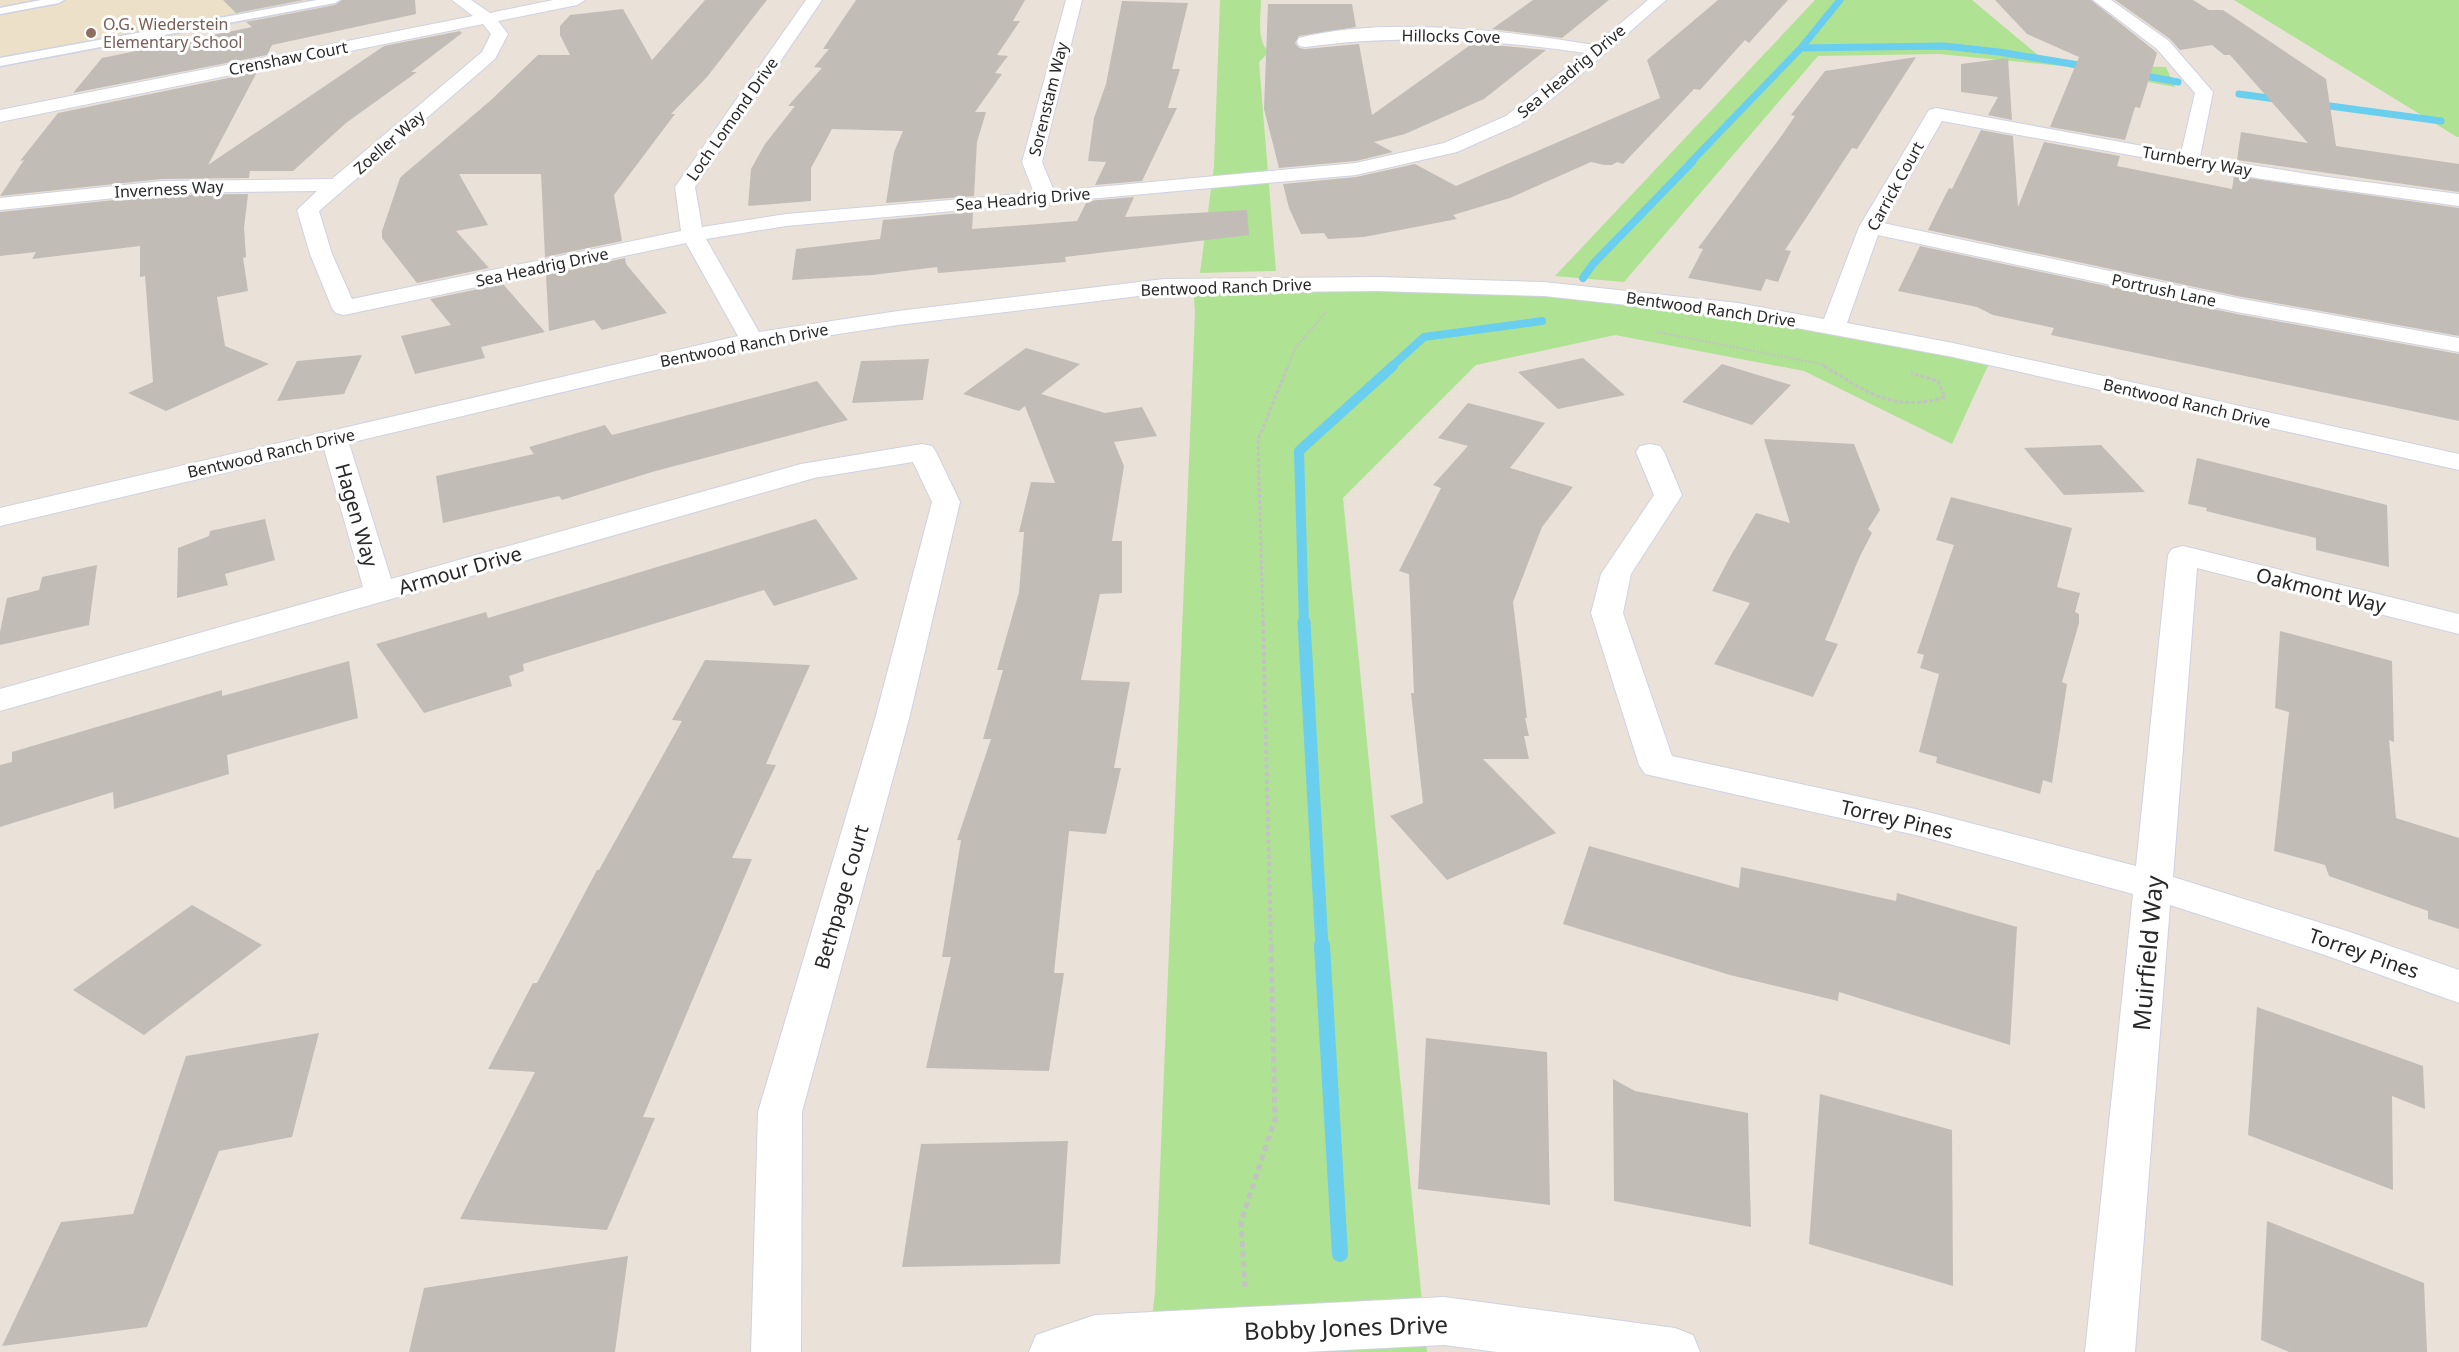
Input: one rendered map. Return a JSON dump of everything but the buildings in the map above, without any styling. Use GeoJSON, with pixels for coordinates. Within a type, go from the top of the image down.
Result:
{"type":"FeatureCollection","features":[{"type":"Feature","properties":{"kind":"street"},"geometry":{"type":"LineString","coordinates":[[460,0],[487,18]]}},
{"type":"Feature","properties":{"kind":"street","name":"Crenshaw Court"},"geometry":{"type":"LineString","coordinates":[[0,116],[577,0]]}},
{"type":"Feature","properties":{"kind":"street","name":"Loch Lomond Drive"},"geometry":{"type":"LineString","coordinates":[[752,340],[693,235],[685,187],[814,0]]}},
{"type":"Feature","properties":{"kind":"street","name":"Sorenstam Way"},"geometry":{"type":"LineString","coordinates":[[1046,197],[1032,162],[1074,0]]}},
{"type":"Feature","properties":{"kind":"street","name":"Sea Headrig Drive"},"geometry":{"type":"LineString","coordinates":[[344,308],[693,235],[786,220],[1356,169],[1450,147],[1513,120],[1658,0]]}},
{"type":"Feature","properties":{"kind":"street"},"geometry":{"type":"LineString","coordinates":[[2101,0],[2163,45],[2204,92],[2189,161]]}},
{"type":"Feature","properties":{"kind":"street","name":"Zoeller Way"},"geometry":{"type":"LineString","coordinates":[[344,308],[321,254],[308,210],[489,55],[500,34],[487,18]]}},
{"type":"Feature","properties":{"kind":"street","name":"Hillocks Cove"},"geometry":{"type":"LineString","coordinates":[[1305,42],[1349,35],[1476,35],[1533,40],[1596,50]]}},
{"type":"Feature","properties":{"kind":"street","name":"Turnberry Way"},"geometry":{"type":"LineString","coordinates":[[1936,114],[2189,161],[2389,193],[2459,200]]}},
{"type":"Feature","properties":{"kind":"street","name":"Carrick Court"},"geometry":{"type":"LineString","coordinates":[[1833,327],[1870,226],[1936,114]]}},
{"type":"Feature","properties":{"kind":"street","name":"Inverness Way"},"geometry":{"type":"LineString","coordinates":[[0,204],[162,187],[338,185]]}},
{"type":"Feature","properties":{"kind":"street","name":"Portrush Lane"},"geometry":{"type":"LineString","coordinates":[[1870,226],[2225,303],[2370,331],[2459,345]]}},
{"type":"Feature","properties":{"kind":"street","name":"Bentwood Ranch Drive"},"geometry":{"type":"LineString","coordinates":[[0,517],[752,340],[897,318],[1164,286],[1323,285],[1544,289],[1738,310],[1953,350],[2459,462]]}},
{"type":"Feature","properties":{"kind":"street","name":"Hagen Way"},"geometry":{"type":"LineString","coordinates":[[334,437],[380,592]]}},
{"type":"Feature","properties":{"kind":"street","name":"Armour Drive"},"geometry":{"type":"LineString","coordinates":[[0,700],[811,470],[922,452]]}},
{"type":"Feature","properties":{"kind":"street","name":"Bethpage Court"},"geometry":{"type":"LineString","coordinates":[[776,1352],[780,1112],[892,719],[946,502],[922,452]]}},
{"type":"Feature","properties":{"kind":"street","name":"Torrey Pines"},"geometry":{"type":"LineString","coordinates":[[1650,452],[1668,495],[1616,574],[1607,614],[1657,765],[1956,832],[2153,885],[2376,956],[2459,987]]}},
{"type":"Feature","properties":{"kind":"street","name":"Muirfield Way"},"geometry":{"type":"LineString","coordinates":[[2110,1352],[2183,555]]}},
{"type":"Feature","properties":{"kind":"street","name":"Oakmont Way"},"geometry":{"type":"LineString","coordinates":[[2183,555],[2459,624]]}},
{"type":"Feature","properties":{"kind":"street","name":"Bobby Jones Drive"},"geometry":{"type":"LineString","coordinates":[[1054,1352],[1095,1339],[1444,1321],[1675,1352]]}},
{"type":"Feature","properties":{"kind":"lane"},"geometry":{"type":"LineString","coordinates":[[0,11],[59,0]]}},
{"type":"Feature","properties":{"kind":"lane"},"geometry":{"type":"LineString","coordinates":[[0,62],[334,0]]}},
{"type":"Feature","properties":{"kind":"path"},"geometry":{"type":"LineString","coordinates":[[1247,1331],[1241,1222],[1275,1119],[1258,440],[1296,347],[1324,316],[1329,306],[1323,285]]}},
{"type":"Feature","properties":{"kind":"path"},"geometry":{"type":"LineString","coordinates":[[1640,299],[1644,328],[1671,336],[1821,364],[1890,402],[1926,403],[1945,397],[1938,381],[1885,365],[1873,357],[1880,336]]}},
{"type":"Feature","properties":{"kind":"shaded area","name":"O.G. Wiederstein Elementary School"},"geometry":{"type":"Polygon","coordinates":[[[0,0],[363,0],[0,67],[0,0]]]}},
{"type":"Feature","properties":{"kind":"green space"},"geometry":{"type":"Polygon","coordinates":[[[1220,0],[1261,0],[1261,35],[1269,52],[1259,62],[1276,271],[1200,273],[1214,166],[1220,0]]]}},
{"type":"Feature","properties":{"kind":"green space"},"geometry":{"type":"Polygon","coordinates":[[[1815,0],[1972,0],[2038,55],[2094,65],[2166,67],[2175,87],[2062,66],[1939,54],[1818,56],[1624,282],[1555,276],[1815,0]]]}},
{"type":"Feature","properties":{"kind":"green space"},"geometry":{"type":"Polygon","coordinates":[[[2234,0],[2459,0],[2459,137],[2457,137],[2234,0]]]}},
{"type":"Feature","properties":{"kind":"green space"},"geometry":{"type":"Polygon","coordinates":[[[1378,284],[1738,310],[1991,359],[1952,444],[1804,371],[1615,335],[1476,365],[1343,498],[1427,1352],[1148,1352],[1155,1292],[1195,312],[1193,286],[1378,284]]]}},
{"type":"Feature","properties":{"kind":"waterway"},"geometry":{"type":"LineString","coordinates":[[1801,48],[1840,0]]}},
{"type":"Feature","properties":{"kind":"waterway"},"geometry":{"type":"LineString","coordinates":[[1801,48],[1944,46],[1999,52],[2091,67]]}},
{"type":"Feature","properties":{"kind":"waterway"},"geometry":{"type":"LineString","coordinates":[[1690,163],[1801,48]]}},
{"type":"Feature","properties":{"kind":"waterway"},"geometry":{"type":"LineString","coordinates":[[2135,74],[2178,82]]}},
{"type":"Feature","properties":{"kind":"waterway"},"geometry":{"type":"LineString","coordinates":[[2239,94],[2283,100]]}},
{"type":"Feature","properties":{"kind":"waterway"},"geometry":{"type":"LineString","coordinates":[[2315,104],[2441,121]]}},
{"type":"Feature","properties":{"kind":"waterway"},"geometry":{"type":"LineString","coordinates":[[1583,278],[1593,264],[1692,162]]}},
{"type":"Feature","properties":{"kind":"waterway"},"geometry":{"type":"LineString","coordinates":[[1391,367],[1424,337],[1542,321]]}},
{"type":"Feature","properties":{"kind":"waterway"},"geometry":{"type":"LineString","coordinates":[[1304,624],[1299,451],[1393,366]]}},
{"type":"Feature","properties":{"kind":"waterway"},"geometry":{"type":"LineString","coordinates":[[1304,622],[1322,947]]}},
{"type":"Feature","properties":{"kind":"waterway"},"geometry":{"type":"LineString","coordinates":[[1322,945],[1340,1254]]}},
{"type":"Feature","properties":{"kind":"place","name":"O.G. Wiederstein Elementary School"},"geometry":{"type":"Point","coordinates":[91,33]}}]}
